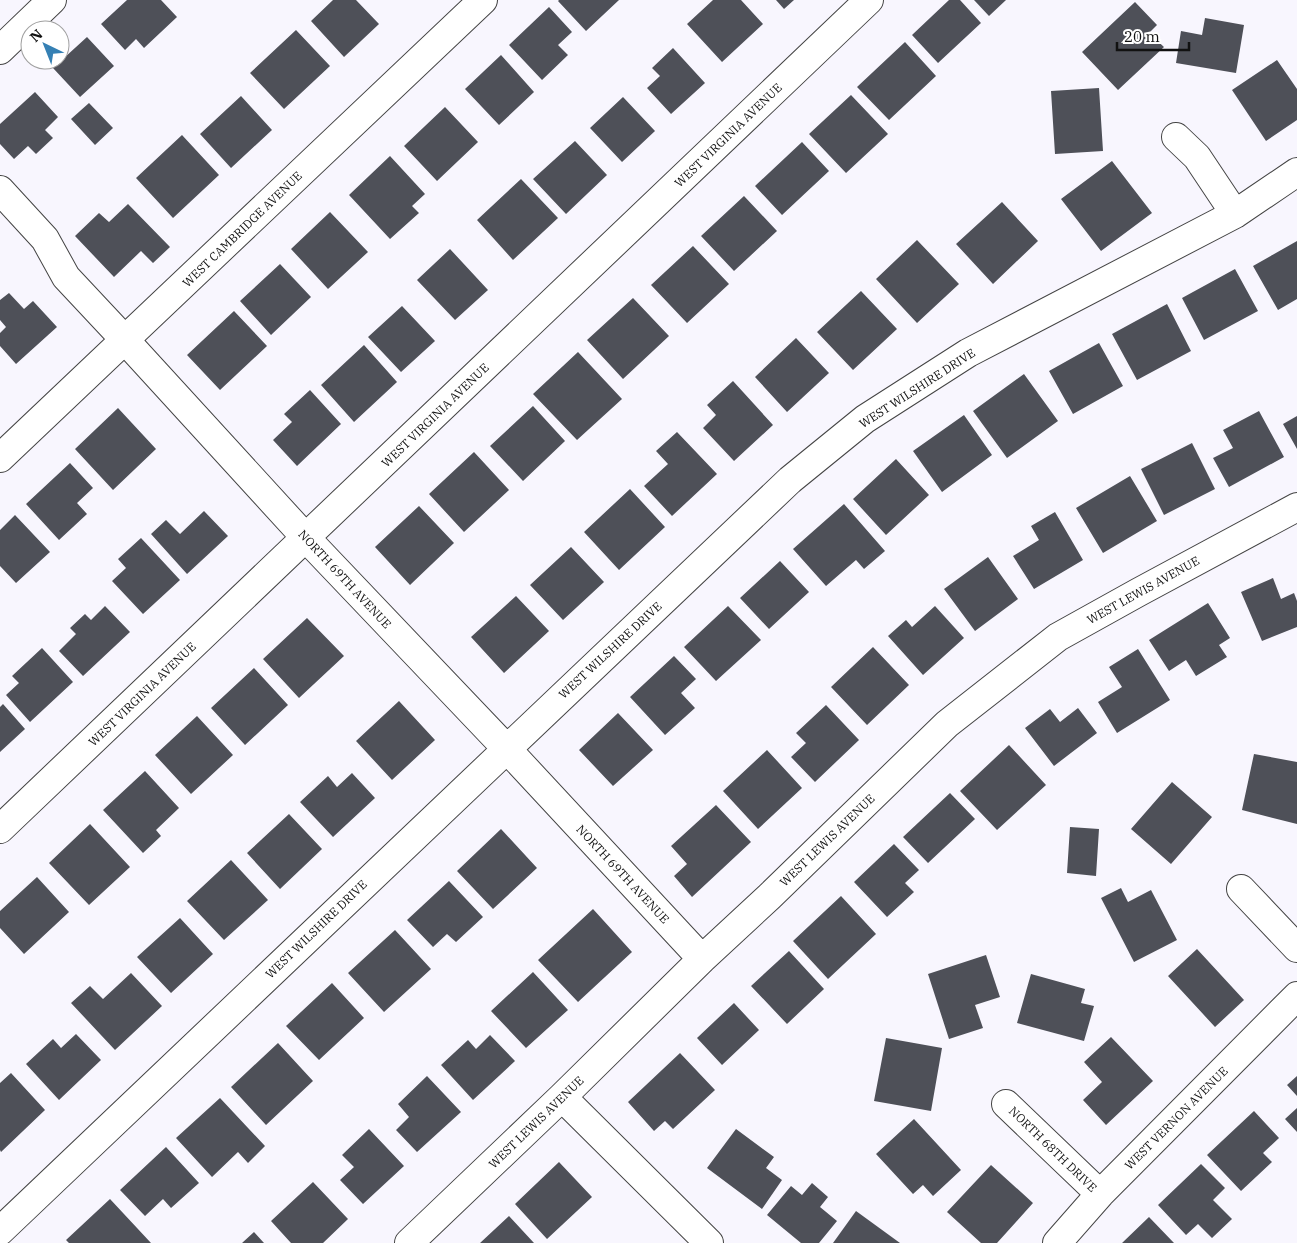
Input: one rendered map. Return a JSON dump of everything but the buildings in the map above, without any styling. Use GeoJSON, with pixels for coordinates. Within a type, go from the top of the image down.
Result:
{"type":"FeatureCollection","features":[{"type":"Feature","properties":{"kind":"street"},"geometry":{"type":"LineString","coordinates":[[0,50],[52,0]]}},
{"type":"Feature","properties":{"kind":"street","name":"WEST CAMBRIDGE AVENUE"},"geometry":{"type":"LineString","coordinates":[[0,458],[484,0]]}},
{"type":"Feature","properties":{"kind":"street","name":"WEST VIRGINIA AVENUE"},"geometry":{"type":"LineString","coordinates":[[0,829],[869,0]]}},
{"type":"Feature","properties":{"kind":"street"},"geometry":{"type":"LineString","coordinates":[[1176,137],[1197,157],[1235,214]]}},
{"type":"Feature","properties":{"kind":"street","name":"WEST WILSHIRE DRIVE"},"geometry":{"type":"LineString","coordinates":[[0,1231],[790,480],[865,419],[968,354],[1235,214],[1297,172]]}},
{"type":"Feature","properties":{"kind":"street","name":"NORTH 69TH AVENUE"},"geometry":{"type":"LineString","coordinates":[[0,190],[45,239],[66,277],[126,340],[306,538],[506,748],[702,959]]}},
{"type":"Feature","properties":{"kind":"street","name":"WEST LEWIS AVENUE"},"geometry":{"type":"LineString","coordinates":[[410,1243],[947,724],[1058,637],[1297,507]]}},
{"type":"Feature","properties":{"kind":"street"},"geometry":{"type":"LineString","coordinates":[[1241,890],[1297,948]]}},
{"type":"Feature","properties":{"kind":"street","name":"WEST VERNON AVENUE"},"geometry":{"type":"LineString","coordinates":[[1057,1243],[1100,1194],[1297,996]]}},
{"type":"Feature","properties":{"kind":"street"},"geometry":{"type":"LineString","coordinates":[[562,1097],[708,1243]]}},
{"type":"Feature","properties":{"kind":"street","name":"NORTH 68TH DRIVE"},"geometry":{"type":"LineString","coordinates":[[1006,1104],[1100,1194]]}}]}
